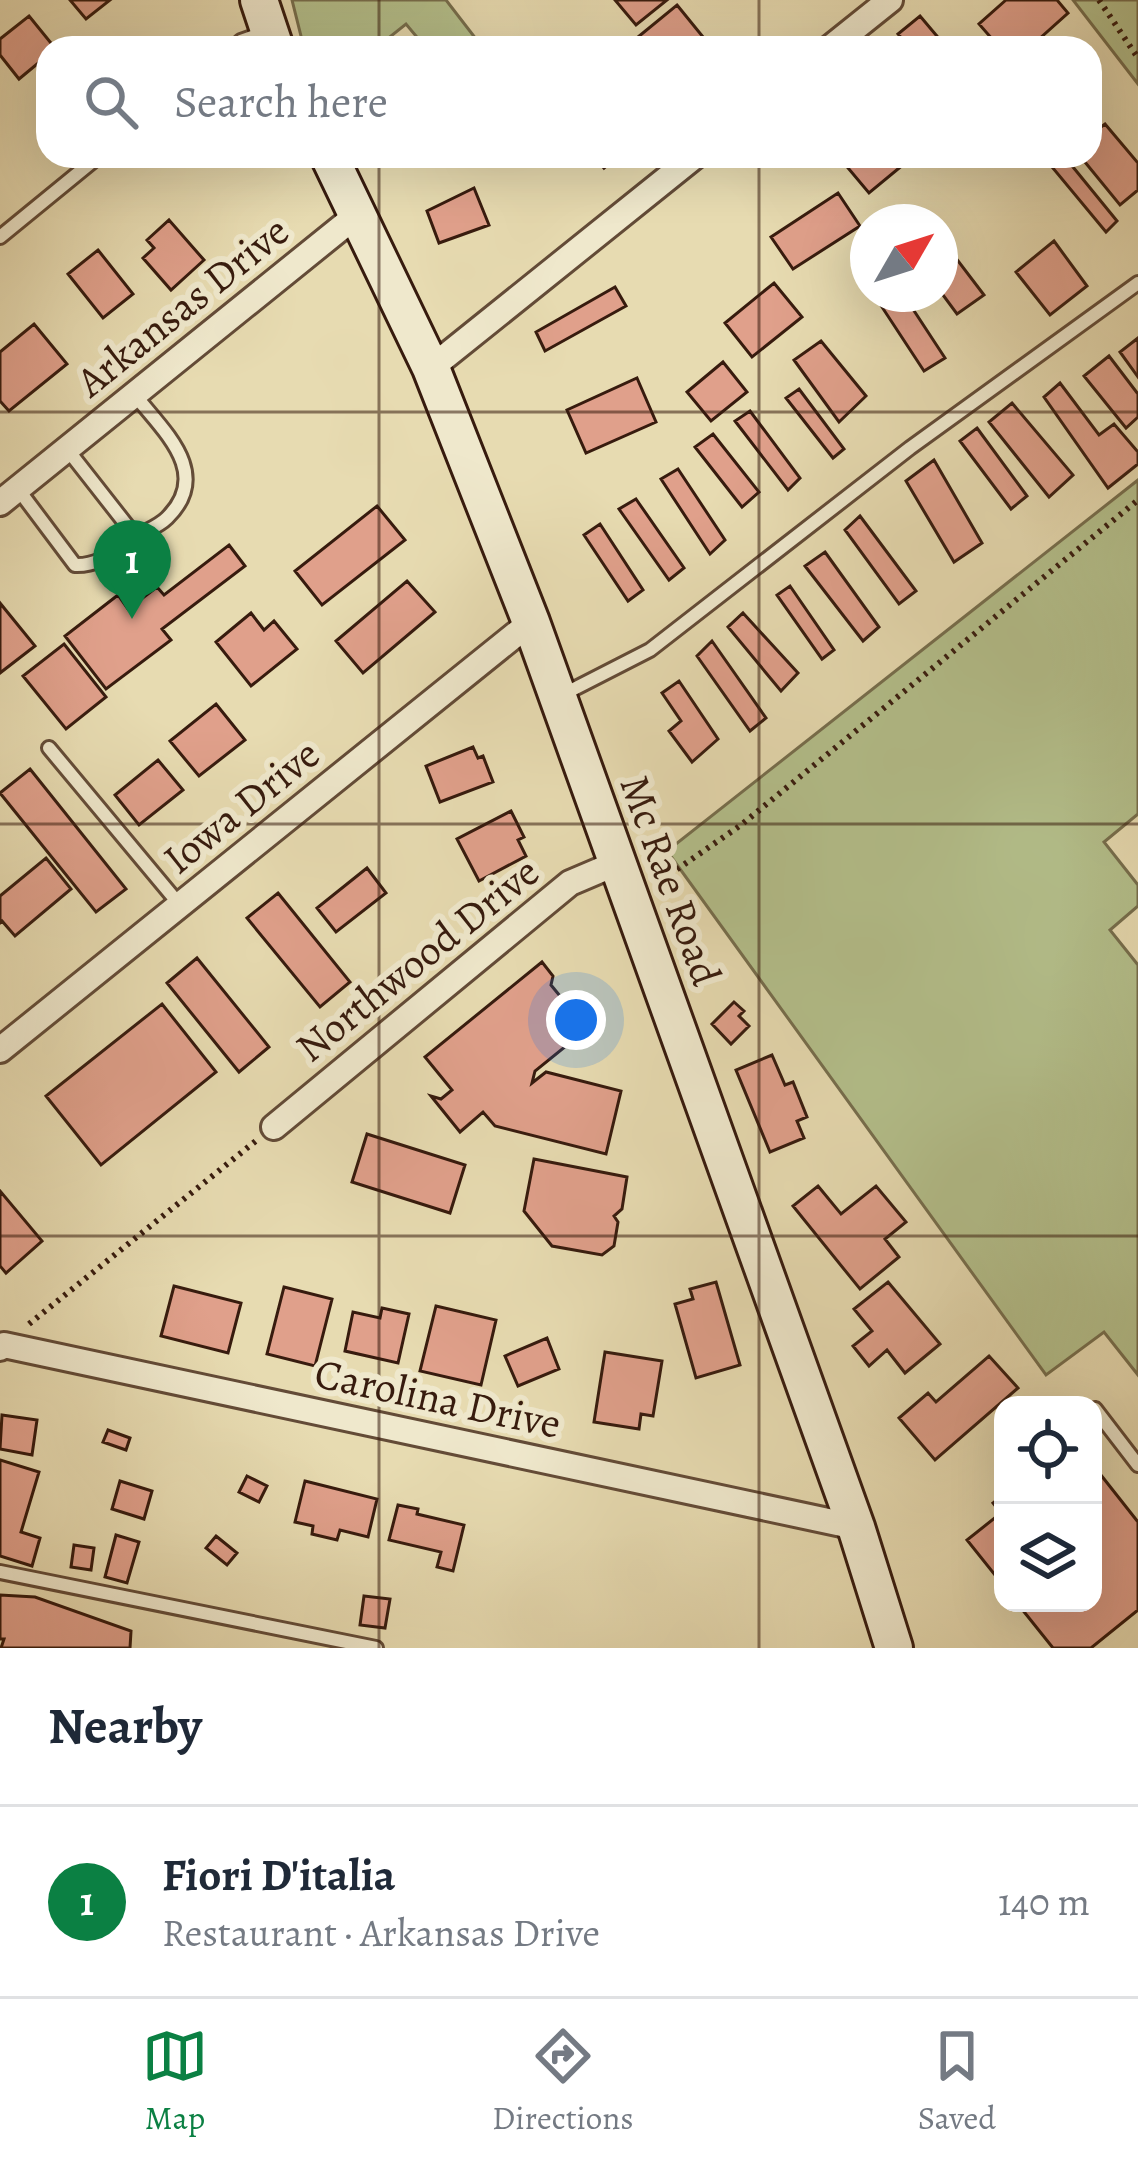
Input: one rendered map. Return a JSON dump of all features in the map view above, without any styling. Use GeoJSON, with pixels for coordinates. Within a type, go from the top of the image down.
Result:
{"type":"FeatureCollection","features":[{"type":"Feature","properties":{"kind":"street"},"geometry":{"type":"LineString","coordinates":[[845,36],[890,0]]}},
{"type":"Feature","properties":{"kind":"street","name":"Mc Rae Road"},"geometry":{"type":"LineString","coordinates":[[335,168],[431,368],[628,875],[894,1648]]}},
{"type":"Feature","properties":{"kind":"street"},"geometry":{"type":"LineString","coordinates":[[431,368],[680,168]]}},
{"type":"Feature","properties":{"kind":"street","name":"Arkansas Drive"},"geometry":{"type":"LineString","coordinates":[[9,496],[358,214]]}},
{"type":"Feature","properties":{"kind":"street","name":"Iowa Drive"},"geometry":{"type":"LineString","coordinates":[[0,1050],[531,622]]}},
{"type":"Feature","properties":{"kind":"street","name":"Northwood Drive"},"geometry":{"type":"LineString","coordinates":[[274,1127],[570,883],[628,875]]}},
{"type":"Feature","properties":{"kind":"street","name":"Carolina Drive"},"geometry":{"type":"LineString","coordinates":[[2,1347],[856,1527]]}},
{"type":"Feature","properties":{"kind":"lane"},"geometry":{"type":"LineString","coordinates":[[0,237],[84,168]]}},
{"type":"Feature","properties":{"kind":"lane"},"geometry":{"type":"LineString","coordinates":[[558,697],[650,650],[910,448],[1138,283]]}},
{"type":"Feature","properties":{"kind":"lane"},"geometry":{"type":"LineString","coordinates":[[9,496],[75,565],[99,562],[164,521],[179,503],[186,475],[182,455],[134,395]]}},
{"type":"Feature","properties":{"kind":"lane"},"geometry":{"type":"LineString","coordinates":[[67,449],[136,537]]}},
{"type":"Feature","properties":{"kind":"lane"},"geometry":{"type":"LineString","coordinates":[[49,748],[180,905]]}},
{"type":"Feature","properties":{"kind":"lane"},"geometry":{"type":"LineString","coordinates":[[1102,1419],[1138,1465]]}},
{"type":"Feature","properties":{"kind":"lane"},"geometry":{"type":"LineString","coordinates":[[0,1572],[376,1648]]}},
{"type":"Feature","properties":{"kind":"path"},"geometry":{"type":"LineString","coordinates":[[1099,0],[1138,58]]}},
{"type":"Feature","properties":{"kind":"path"},"geometry":{"type":"LineString","coordinates":[[628,875],[666,877],[741,825],[1138,500]]}},
{"type":"Feature","properties":{"kind":"path"},"geometry":{"type":"LineString","coordinates":[[2,1347],[274,1127]]}},
{"type":"Feature","properties":{"kind":"green space"},"geometry":{"type":"Polygon","coordinates":[[[292,0],[446,0],[474,36],[416,36],[406,24],[391,36],[301,36],[292,0]]]}},
{"type":"Feature","properties":{"kind":"green space"},"geometry":{"type":"Polygon","coordinates":[[[1073,0],[1138,0],[1138,84],[1102,36],[1073,0]]]}},
{"type":"Feature","properties":{"kind":"green space"},"geometry":{"type":"Polygon","coordinates":[[[1138,480],[1138,814],[1104,842],[1138,885],[1138,906],[1110,930],[1138,965],[1138,1375],[1104,1332],[1046,1375],[667,851],[1138,480]]]}},
{"type":"Feature","properties":{"kind":"building"},"geometry":{"type":"Polygon","coordinates":[[[70,0],[110,0],[86,19],[70,0]]]}},
{"type":"Feature","properties":{"kind":"building"},"geometry":{"type":"Polygon","coordinates":[[[615,0],[667,0],[636,25],[615,0]]]}},
{"type":"Feature","properties":{"kind":"building"},"geometry":{"type":"Polygon","coordinates":[[[1006,0],[1057,0],[1068,13],[1042,36],[990,36],[979,24],[1006,0]]]}},
{"type":"Feature","properties":{"kind":"building"},"geometry":{"type":"Polygon","coordinates":[[[677,5],[702,36],[639,36],[677,5]]]}},
{"type":"Feature","properties":{"kind":"building"},"geometry":{"type":"Polygon","coordinates":[[[29,16],[45,36],[36,36],[36,65],[19,79],[0,55],[0,39],[29,16]]]}},
{"type":"Feature","properties":{"kind":"building"},"geometry":{"type":"Polygon","coordinates":[[[920,16],[937,36],[900,36],[920,16]]]}},
{"type":"Feature","properties":{"kind":"building"},"geometry":{"type":"Polygon","coordinates":[[[1105,124],[1138,163],[1138,190],[1120,205],[1090,168],[1102,168],[1105,124]]]}},
{"type":"Feature","properties":{"kind":"building"},"geometry":{"type":"Polygon","coordinates":[[[848,168],[899,168],[869,193],[848,168]]]}},
{"type":"Feature","properties":{"kind":"building"},"geometry":{"type":"Polygon","coordinates":[[[1053,168],[1074,168],[1117,221],[1106,232],[1053,168]]]}},
{"type":"Feature","properties":{"kind":"building"},"geometry":{"type":"Polygon","coordinates":[[[474,188],[489,225],[439,243],[427,211],[474,188]]]}},
{"type":"Feature","properties":{"kind":"building"},"geometry":{"type":"Polygon","coordinates":[[[838,193],[850,211],[850,232],[793,269],[771,237],[838,193]]]}},
{"type":"Feature","properties":{"kind":"building"},"geometry":{"type":"Polygon","coordinates":[[[169,220],[204,260],[171,290],[143,258],[154,248],[147,240],[169,220]]]}},
{"type":"Feature","properties":{"kind":"building"},"geometry":{"type":"Polygon","coordinates":[[[1054,241],[1087,286],[1050,315],[1016,272],[1054,241]]]}},
{"type":"Feature","properties":{"kind":"building"},"geometry":{"type":"Polygon","coordinates":[[[98,250],[133,294],[103,318],[68,274],[98,250]]]}},
{"type":"Feature","properties":{"kind":"building"},"geometry":{"type":"Polygon","coordinates":[[[958,261],[984,295],[956,312],[958,261]]]}},
{"type":"Feature","properties":{"kind":"building"},"geometry":{"type":"Polygon","coordinates":[[[774,283],[802,317],[752,357],[725,323],[774,283]]]}},
{"type":"Feature","properties":{"kind":"building"},"geometry":{"type":"Polygon","coordinates":[[[615,287],[626,306],[545,351],[536,332],[615,287]]]}},
{"type":"Feature","properties":{"kind":"building"},"geometry":{"type":"Polygon","coordinates":[[[885,312],[915,312],[945,358],[924,371],[885,312]]]}},
{"type":"Feature","properties":{"kind":"building"},"geometry":{"type":"Polygon","coordinates":[[[34,324],[67,364],[9,411],[0,401],[0,352],[34,324]]]}},
{"type":"Feature","properties":{"kind":"building"},"geometry":{"type":"Polygon","coordinates":[[[1138,338],[1138,377],[1120,352],[1138,338]]]}},
{"type":"Feature","properties":{"kind":"building"},"geometry":{"type":"Polygon","coordinates":[[[821,341],[866,396],[839,422],[794,360],[821,341]]]}},
{"type":"Feature","properties":{"kind":"building"},"geometry":{"type":"Polygon","coordinates":[[[1109,356],[1138,394],[1138,417],[1126,428],[1084,376],[1109,356]]]}},
{"type":"Feature","properties":{"kind":"building"},"geometry":{"type":"Polygon","coordinates":[[[723,362],[747,392],[711,421],[687,392],[723,362]]]}},
{"type":"Feature","properties":{"kind":"building"},"geometry":{"type":"Polygon","coordinates":[[[637,378],[656,422],[586,453],[567,410],[637,378]]]}},
{"type":"Feature","properties":{"kind":"building"},"geometry":{"type":"Polygon","coordinates":[[[1060,383],[1099,435],[1114,424],[1138,452],[1138,464],[1108,488],[1044,397],[1060,383]]]}},
{"type":"Feature","properties":{"kind":"building"},"geometry":{"type":"Polygon","coordinates":[[[799,389],[844,449],[833,458],[786,398],[799,389]]]}},
{"type":"Feature","properties":{"kind":"building"},"geometry":{"type":"Polygon","coordinates":[[[1012,403],[1073,475],[1049,497],[989,422],[1012,403]]]}},
{"type":"Feature","properties":{"kind":"building"},"geometry":{"type":"Polygon","coordinates":[[[750,411],[800,478],[788,490],[735,421],[750,411]]]}},
{"type":"Feature","properties":{"kind":"building"},"geometry":{"type":"Polygon","coordinates":[[[977,428],[1027,496],[1011,509],[960,441],[977,428]]]}},
{"type":"Feature","properties":{"kind":"building"},"geometry":{"type":"Polygon","coordinates":[[[713,434],[759,492],[742,507],[695,447],[713,434]]]}},
{"type":"Feature","properties":{"kind":"building"},"geometry":{"type":"Polygon","coordinates":[[[934,460],[982,543],[954,562],[906,481],[934,460]]]}},
{"type":"Feature","properties":{"kind":"building"},"geometry":{"type":"Polygon","coordinates":[[[678,469],[725,540],[710,554],[661,479],[678,469]]]}},
{"type":"Feature","properties":{"kind":"building"},"geometry":{"type":"Polygon","coordinates":[[[636,499],[684,568],[669,580],[619,509],[636,499]]]}},
{"type":"Feature","properties":{"kind":"building"},"geometry":{"type":"Polygon","coordinates":[[[377,506],[405,540],[322,605],[295,571],[377,506]]]}},
{"type":"Feature","properties":{"kind":"building"},"geometry":{"type":"Polygon","coordinates":[[[860,516],[916,591],[899,604],[845,530],[860,516]]]}},
{"type":"Feature","properties":{"kind":"building"},"geometry":{"type":"Polygon","coordinates":[[[600,524],[643,590],[628,601],[584,535],[600,524]]]}},
{"type":"Feature","properties":{"kind":"building"},"geometry":{"type":"Polygon","coordinates":[[[229,545],[245,566],[162,629],[171,640],[106,689],[65,636],[118,595],[128,609],[157,587],[164,595],[229,545]]]}},
{"type":"Feature","properties":{"kind":"building"},"geometry":{"type":"Polygon","coordinates":[[[825,552],[879,627],[863,641],[805,566],[825,552]]]}},
{"type":"Feature","properties":{"kind":"building"},"geometry":{"type":"Polygon","coordinates":[[[407,581],[435,612],[363,673],[336,641],[407,581]]]}},
{"type":"Feature","properties":{"kind":"building"},"geometry":{"type":"Polygon","coordinates":[[[790,586],[834,650],[822,659],[777,595],[790,586]]]}},
{"type":"Feature","properties":{"kind":"building"},"geometry":{"type":"Polygon","coordinates":[[[0,603],[35,646],[0,673],[0,603]]]}},
{"type":"Feature","properties":{"kind":"building"},"geometry":{"type":"Polygon","coordinates":[[[251,613],[264,630],[274,621],[297,649],[251,686],[216,642],[251,613]]]}},
{"type":"Feature","properties":{"kind":"building"},"geometry":{"type":"Polygon","coordinates":[[[743,613],[798,673],[781,691],[728,627],[743,613]]]}},
{"type":"Feature","properties":{"kind":"building"},"geometry":{"type":"Polygon","coordinates":[[[712,641],[766,718],[750,731],[697,656],[712,641]]]}},
{"type":"Feature","properties":{"kind":"building"},"geometry":{"type":"Polygon","coordinates":[[[64,644],[106,697],[66,729],[23,676],[64,644]]]}},
{"type":"Feature","properties":{"kind":"building"},"geometry":{"type":"Polygon","coordinates":[[[679,681],[718,739],[692,762],[669,731],[681,721],[662,693],[679,681]]]}},
{"type":"Feature","properties":{"kind":"building"},"geometry":{"type":"Polygon","coordinates":[[[216,704],[245,740],[199,776],[170,741],[216,704]]]}},
{"type":"Feature","properties":{"kind":"building"},"geometry":{"type":"Polygon","coordinates":[[[473,747],[478,758],[483,756],[493,782],[440,802],[426,766],[473,747]]]}},
{"type":"Feature","properties":{"kind":"building"},"geometry":{"type":"Polygon","coordinates":[[[158,760],[183,790],[139,825],[115,795],[158,760]]]}},
{"type":"Feature","properties":{"kind":"building"},"geometry":{"type":"Polygon","coordinates":[[[30,769],[126,889],[96,912],[0,793],[30,769]]]}},
{"type":"Feature","properties":{"kind":"building"},"geometry":{"type":"Polygon","coordinates":[[[511,811],[524,837],[518,840],[526,856],[479,881],[457,839],[511,811]]]}},
{"type":"Feature","properties":{"kind":"building"},"geometry":{"type":"Polygon","coordinates":[[[46,858],[71,889],[15,936],[0,923],[0,896],[46,858]]]}},
{"type":"Feature","properties":{"kind":"building"},"geometry":{"type":"Polygon","coordinates":[[[367,868],[386,893],[336,932],[317,908],[367,868]]]}},
{"type":"Feature","properties":{"kind":"building"},"geometry":{"type":"Polygon","coordinates":[[[278,893],[350,982],[320,1007],[247,918],[278,893]]]}},
{"type":"Feature","properties":{"kind":"building"},"geometry":{"type":"Polygon","coordinates":[[[197,958],[269,1047],[239,1072],[167,983],[197,958]]]}},
{"type":"Feature","properties":{"kind":"building"},"geometry":{"type":"Polygon","coordinates":[[[542,962],[553,976],[551,985],[587,1029],[535,1071],[532,1083],[546,1072],[621,1091],[606,1154],[495,1126],[483,1112],[460,1132],[431,1096],[441,1099],[452,1090],[425,1057],[542,962]]]}},
{"type":"Feature","properties":{"kind":"building"},"geometry":{"type":"Polygon","coordinates":[[[734,1002],[744,1011],[739,1016],[749,1026],[731,1044],[712,1024],[734,1002]]]}},
{"type":"Feature","properties":{"kind":"building"},"geometry":{"type":"Polygon","coordinates":[[[162,1004],[216,1072],[101,1165],[46,1096],[162,1004]]]}},
{"type":"Feature","properties":{"kind":"building"},"geometry":{"type":"Polygon","coordinates":[[[772,1055],[785,1085],[793,1082],[807,1117],[797,1121],[804,1138],[770,1152],[736,1070],[772,1055]]]}},
{"type":"Feature","properties":{"kind":"building"},"geometry":{"type":"Polygon","coordinates":[[[367,1134],[465,1165],[450,1213],[352,1182],[367,1134]]]}},
{"type":"Feature","properties":{"kind":"building"},"geometry":{"type":"Polygon","coordinates":[[[534,1159],[627,1177],[622,1209],[614,1216],[618,1222],[614,1246],[602,1255],[552,1246],[524,1211],[534,1159]]]}},
{"type":"Feature","properties":{"kind":"building"},"geometry":{"type":"Polygon","coordinates":[[[818,1186],[841,1214],[876,1186],[906,1222],[885,1239],[899,1257],[860,1289],[793,1206],[818,1186]]]}},
{"type":"Feature","properties":{"kind":"building"},"geometry":{"type":"Polygon","coordinates":[[[0,1191],[42,1241],[6,1273],[0,1266],[0,1191]]]}},
{"type":"Feature","properties":{"kind":"building"},"geometry":{"type":"Polygon","coordinates":[[[716,1282],[740,1365],[696,1378],[675,1304],[693,1299],[690,1289],[716,1282]]]}},
{"type":"Feature","properties":{"kind":"building"},"geometry":{"type":"Polygon","coordinates":[[[888,1282],[940,1344],[905,1373],[887,1350],[869,1366],[853,1346],[872,1331],[854,1309],[888,1282]]]}},
{"type":"Feature","properties":{"kind":"building"},"geometry":{"type":"Polygon","coordinates":[[[174,1286],[241,1303],[228,1353],[161,1336],[174,1286]]]}},
{"type":"Feature","properties":{"kind":"building"},"geometry":{"type":"Polygon","coordinates":[[[284,1287],[332,1299],[315,1366],[267,1354],[284,1287]]]}},
{"type":"Feature","properties":{"kind":"building"},"geometry":{"type":"Polygon","coordinates":[[[436,1306],[496,1320],[481,1385],[420,1371],[436,1306]]]}},
{"type":"Feature","properties":{"kind":"building"},"geometry":{"type":"Polygon","coordinates":[[[382,1308],[409,1314],[398,1363],[345,1351],[353,1312],[380,1318],[382,1308]]]}},
{"type":"Feature","properties":{"kind":"building"},"geometry":{"type":"Polygon","coordinates":[[[547,1338],[559,1369],[518,1386],[505,1356],[547,1338]]]}},
{"type":"Feature","properties":{"kind":"building"},"geometry":{"type":"Polygon","coordinates":[[[605,1352],[662,1361],[653,1416],[641,1414],[639,1429],[594,1422],[605,1352]]]}},
{"type":"Feature","properties":{"kind":"building"},"geometry":{"type":"Polygon","coordinates":[[[989,1356],[1018,1388],[1009,1396],[994,1396],[994,1409],[935,1460],[899,1418],[928,1393],[936,1402],[989,1356]]]}},
{"type":"Feature","properties":{"kind":"building"},"geometry":{"type":"Polygon","coordinates":[[[2,1415],[37,1420],[32,1455],[0,1449],[2,1415]]]}},
{"type":"Feature","properties":{"kind":"building"},"geometry":{"type":"Polygon","coordinates":[[[108,1430],[130,1438],[126,1450],[103,1442],[108,1430]]]}},
{"type":"Feature","properties":{"kind":"building"},"geometry":{"type":"Polygon","coordinates":[[[0,1460],[39,1472],[21,1532],[40,1538],[32,1566],[0,1556],[0,1460]]]}},
{"type":"Feature","properties":{"kind":"building"},"geometry":{"type":"Polygon","coordinates":[[[247,1476],[267,1486],[259,1502],[239,1492],[247,1476]]]}},
{"type":"Feature","properties":{"kind":"building"},"geometry":{"type":"Polygon","coordinates":[[[1102,1476],[1138,1522],[1138,1610],[1091,1648],[1053,1648],[1024,1612],[1102,1612],[1102,1476]]]}},
{"type":"Feature","properties":{"kind":"building"},"geometry":{"type":"Polygon","coordinates":[[[120,1481],[152,1491],[144,1519],[112,1509],[120,1481]]]}},
{"type":"Feature","properties":{"kind":"building"},"geometry":{"type":"Polygon","coordinates":[[[305,1481],[377,1499],[368,1537],[340,1530],[337,1540],[312,1534],[313,1526],[295,1522],[305,1481]]]}},
{"type":"Feature","properties":{"kind":"building"},"geometry":{"type":"Polygon","coordinates":[[[398,1505],[464,1525],[453,1571],[437,1567],[441,1552],[389,1540],[398,1505]]]}},
{"type":"Feature","properties":{"kind":"building"},"geometry":{"type":"Polygon","coordinates":[[[994,1519],[994,1574],[967,1540],[994,1519]]]}},
{"type":"Feature","properties":{"kind":"building"},"geometry":{"type":"Polygon","coordinates":[[[116,1535],[139,1542],[127,1583],[105,1577],[116,1535]]]}},
{"type":"Feature","properties":{"kind":"building"},"geometry":{"type":"Polygon","coordinates":[[[216,1536],[237,1553],[227,1565],[206,1548],[216,1536]]]}},
{"type":"Feature","properties":{"kind":"building"},"geometry":{"type":"Polygon","coordinates":[[[74,1545],[94,1548],[91,1570],[71,1567],[74,1545]]]}},
{"type":"Feature","properties":{"kind":"building"},"geometry":{"type":"Polygon","coordinates":[[[0,1595],[35,1597],[131,1631],[130,1648],[1,1648],[0,1595]]]}},
{"type":"Feature","properties":{"kind":"building"},"geometry":{"type":"Polygon","coordinates":[[[364,1596],[390,1599],[385,1628],[360,1625],[364,1596]]]}},
{"type":"Feature","properties":{"kind":"place","name":"Fiori D'italia"},"geometry":{"type":"Point","coordinates":[132,619]}}]}
